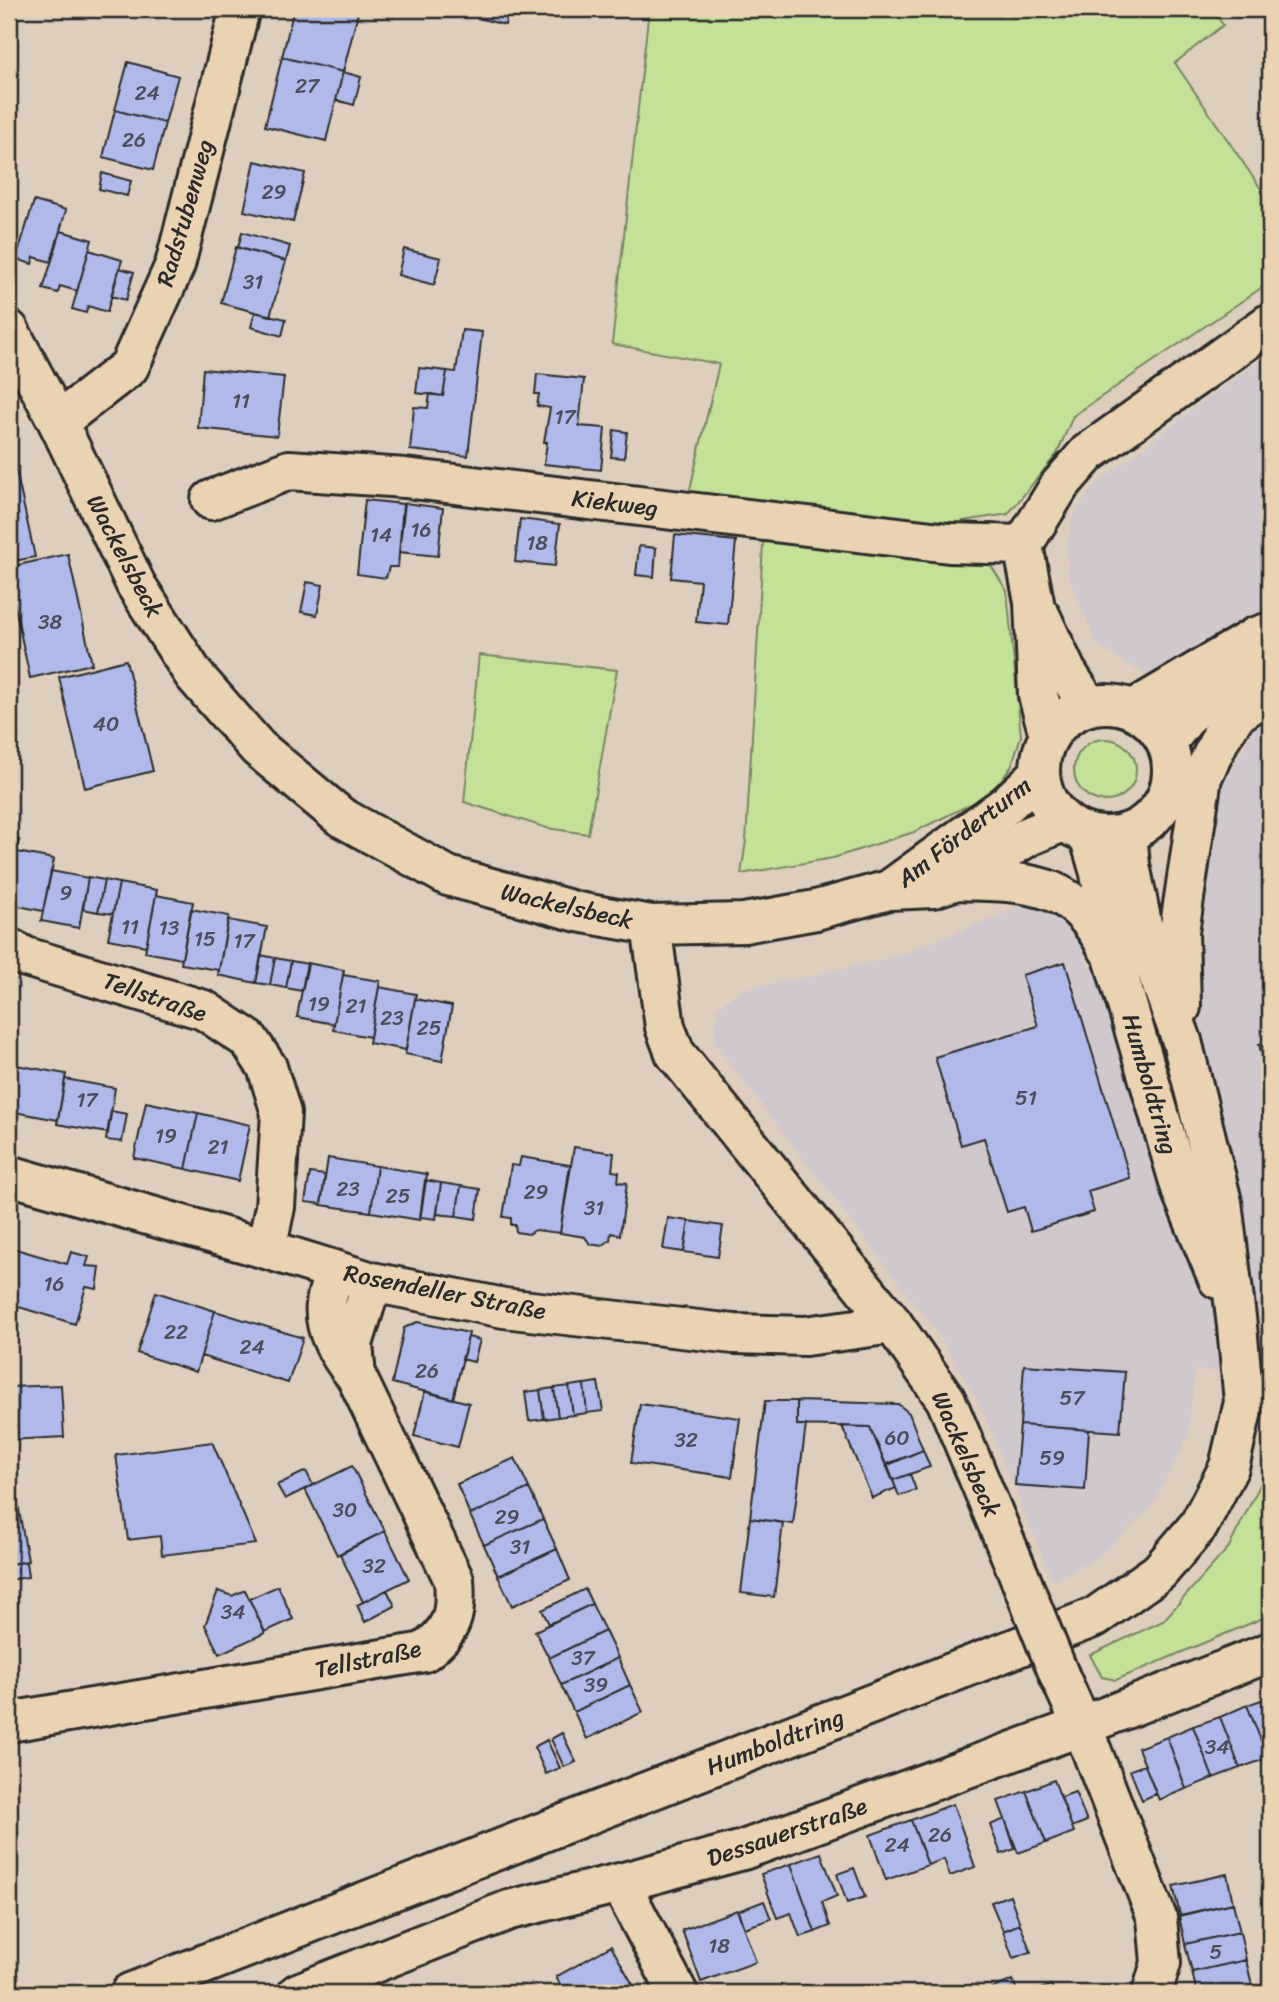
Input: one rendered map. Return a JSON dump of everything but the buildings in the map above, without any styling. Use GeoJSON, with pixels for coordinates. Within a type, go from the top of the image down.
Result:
{"type":"FeatureCollection","features":[{"type":"Feature","properties":{"kind":"street","name":"Radstubenweg"},"geometry":{"type":"LineString","coordinates":[[58,422],[129,367],[175,265],[240,9]]}},
{"type":"Feature","properties":{"kind":"street"},"geometry":{"type":"LineString","coordinates":[[1049,735],[1038,695],[1034,602],[1023,545],[1060,485],[1088,453],[1270,323]]}},
{"type":"Feature","properties":{"kind":"street","name":"Wackelsbeck"},"geometry":{"type":"LineString","coordinates":[[9,330],[58,422],[136,585],[194,675],[258,748],[341,817],[448,876],[578,912],[651,925],[666,1027],[675,1053],[893,1324],[946,1400],[1082,1726],[1157,1917],[1161,1963],[1153,1993]]}},
{"type":"Feature","properties":{"kind":"street","name":"Kiekweg"},"geometry":{"type":"LineString","coordinates":[[211,500],[289,470],[405,478],[949,543],[1023,545]]}},
{"type":"Feature","properties":{"kind":"street"},"geometry":{"type":"LineString","coordinates":[[1034,602],[1066,671],[1088,705]]}},
{"type":"Feature","properties":{"kind":"street"},"geometry":{"type":"LineString","coordinates":[[1134,709],[1255,637],[1270,632]]}},
{"type":"Feature","properties":{"kind":"street"},"geometry":{"type":"LineString","coordinates":[[1167,742],[1189,714],[1270,656]]}},
{"type":"Feature","properties":{"kind":"street"},"geometry":{"type":"LineString","coordinates":[[1182,1041],[1179,932],[1202,777],[1221,737],[1236,714],[1270,692]]}},
{"type":"Feature","properties":{"kind":"street"},"geometry":{"type":"LineString","coordinates":[[1049,735],[1065,716],[1088,705],[1112,703],[1134,709],[1153,723],[1167,742],[1173,769],[1167,796],[1151,820],[1127,834]]}},
{"type":"Feature","properties":{"kind":"street","name":"Am Förderturm"},"geometry":{"type":"LineString","coordinates":[[1049,735],[1040,758],[1039,774],[1048,804],[1076,829]]}},
{"type":"Feature","properties":{"kind":"street","name":"Am Förderturm"},"geometry":{"type":"LineString","coordinates":[[889,890],[1006,805],[1039,774]]}},
{"type":"Feature","properties":{"kind":"street","name":"Am Förderturm"},"geometry":{"type":"LineString","coordinates":[[651,925],[744,923],[816,910],[889,890],[933,888],[957,880],[1029,836],[1076,829],[1108,837],[1127,834]]}},
{"type":"Feature","properties":{"kind":"street","name":"Humboldtring"},"geometry":{"type":"LineString","coordinates":[[1076,829],[1100,873],[1113,957],[1182,1192],[1237,1326]]}},
{"type":"Feature","properties":{"kind":"street","name":"Humboldtring"},"geometry":{"type":"LineString","coordinates":[[131,1993],[1095,1618],[1158,1572],[1199,1525],[1229,1467],[1244,1402],[1237,1326],[1222,1202],[1182,1041],[1145,938],[1130,865],[1127,834]]}},
{"type":"Feature","properties":{"kind":"street"},"geometry":{"type":"LineString","coordinates":[[957,880],[1013,882],[1052,890],[1074,903],[1095,924],[1113,957]]}},
{"type":"Feature","properties":{"kind":"street","name":"Tellstraße"},"geometry":{"type":"LineString","coordinates":[[9,948],[26,957],[204,1010],[249,1040],[267,1067],[281,1113],[275,1207],[266,1249]]}},
{"type":"Feature","properties":{"kind":"street","name":"Rosendeller Straße"},"geometry":{"type":"LineString","coordinates":[[9,1175],[372,1282],[504,1308],[734,1335],[805,1336],[893,1324]]}},
{"type":"Feature","properties":{"kind":"street","name":"Tellstraße"},"geometry":{"type":"LineString","coordinates":[[9,1722],[424,1652],[448,1629],[454,1612],[454,1580],[356,1376],[339,1356],[330,1328],[326,1305],[335,1270]]}},
{"type":"Feature","properties":{"kind":"street","name":"Tellstraße"},"geometry":{"type":"LineString","coordinates":[[356,1376],[353,1344],[372,1282]]}},
{"type":"Feature","properties":{"kind":"street","name":"Dessauerstraße"},"geometry":{"type":"LineString","coordinates":[[298,1993],[509,1910],[620,1884],[743,1850],[1082,1726],[1270,1652]]}},
{"type":"Feature","properties":{"kind":"street"},"geometry":{"type":"LineString","coordinates":[[620,1884],[678,1993]]}},
{"type":"Feature","properties":{"kind":"shaded area"},"geometry":{"type":"Polygon","coordinates":[[[1270,354],[1270,1374],[1195,1370],[1188,1436],[1152,1506],[1102,1554],[1053,1581],[979,1403],[939,1335],[715,1044],[718,1007],[742,989],[897,956],[1021,907],[1044,907],[1062,917],[1077,931],[1088,966],[1204,944],[1208,863],[1224,781],[1252,734],[1097,644],[1068,575],[1067,544],[1073,516],[1092,488],[1202,402],[1270,354]]]}},
{"type":"Feature","properties":{"kind":"green space"},"geometry":{"type":"Polygon","coordinates":[[[649,9],[1212,9],[1223,25],[1175,63],[1270,202],[1270,282],[1073,416],[1057,454],[1008,514],[963,521],[1007,591],[1021,736],[1011,767],[995,788],[973,803],[914,832],[833,858],[741,874],[746,841],[764,527],[688,498],[719,364],[612,344],[649,9]]]}},
{"type":"Feature","properties":{"kind":"green space"},"geometry":{"type":"Polygon","coordinates":[[[479,655],[617,670],[588,834],[547,828],[464,802],[479,655]]]}},
{"type":"Feature","properties":{"kind":"green space"},"geometry":{"type":"Polygon","coordinates":[[[1099,739],[1111,739],[1127,748],[1134,758],[1134,782],[1127,792],[1111,801],[1099,801],[1088,796],[1079,787],[1074,776],[1074,764],[1079,753],[1088,744],[1099,739]]]}},
{"type":"Feature","properties":{"kind":"green space"},"geometry":{"type":"Polygon","coordinates":[[[1270,1460],[1270,1615],[1116,1680],[1102,1677],[1090,1655],[1163,1621],[1229,1547],[1270,1460]]]}}]}
